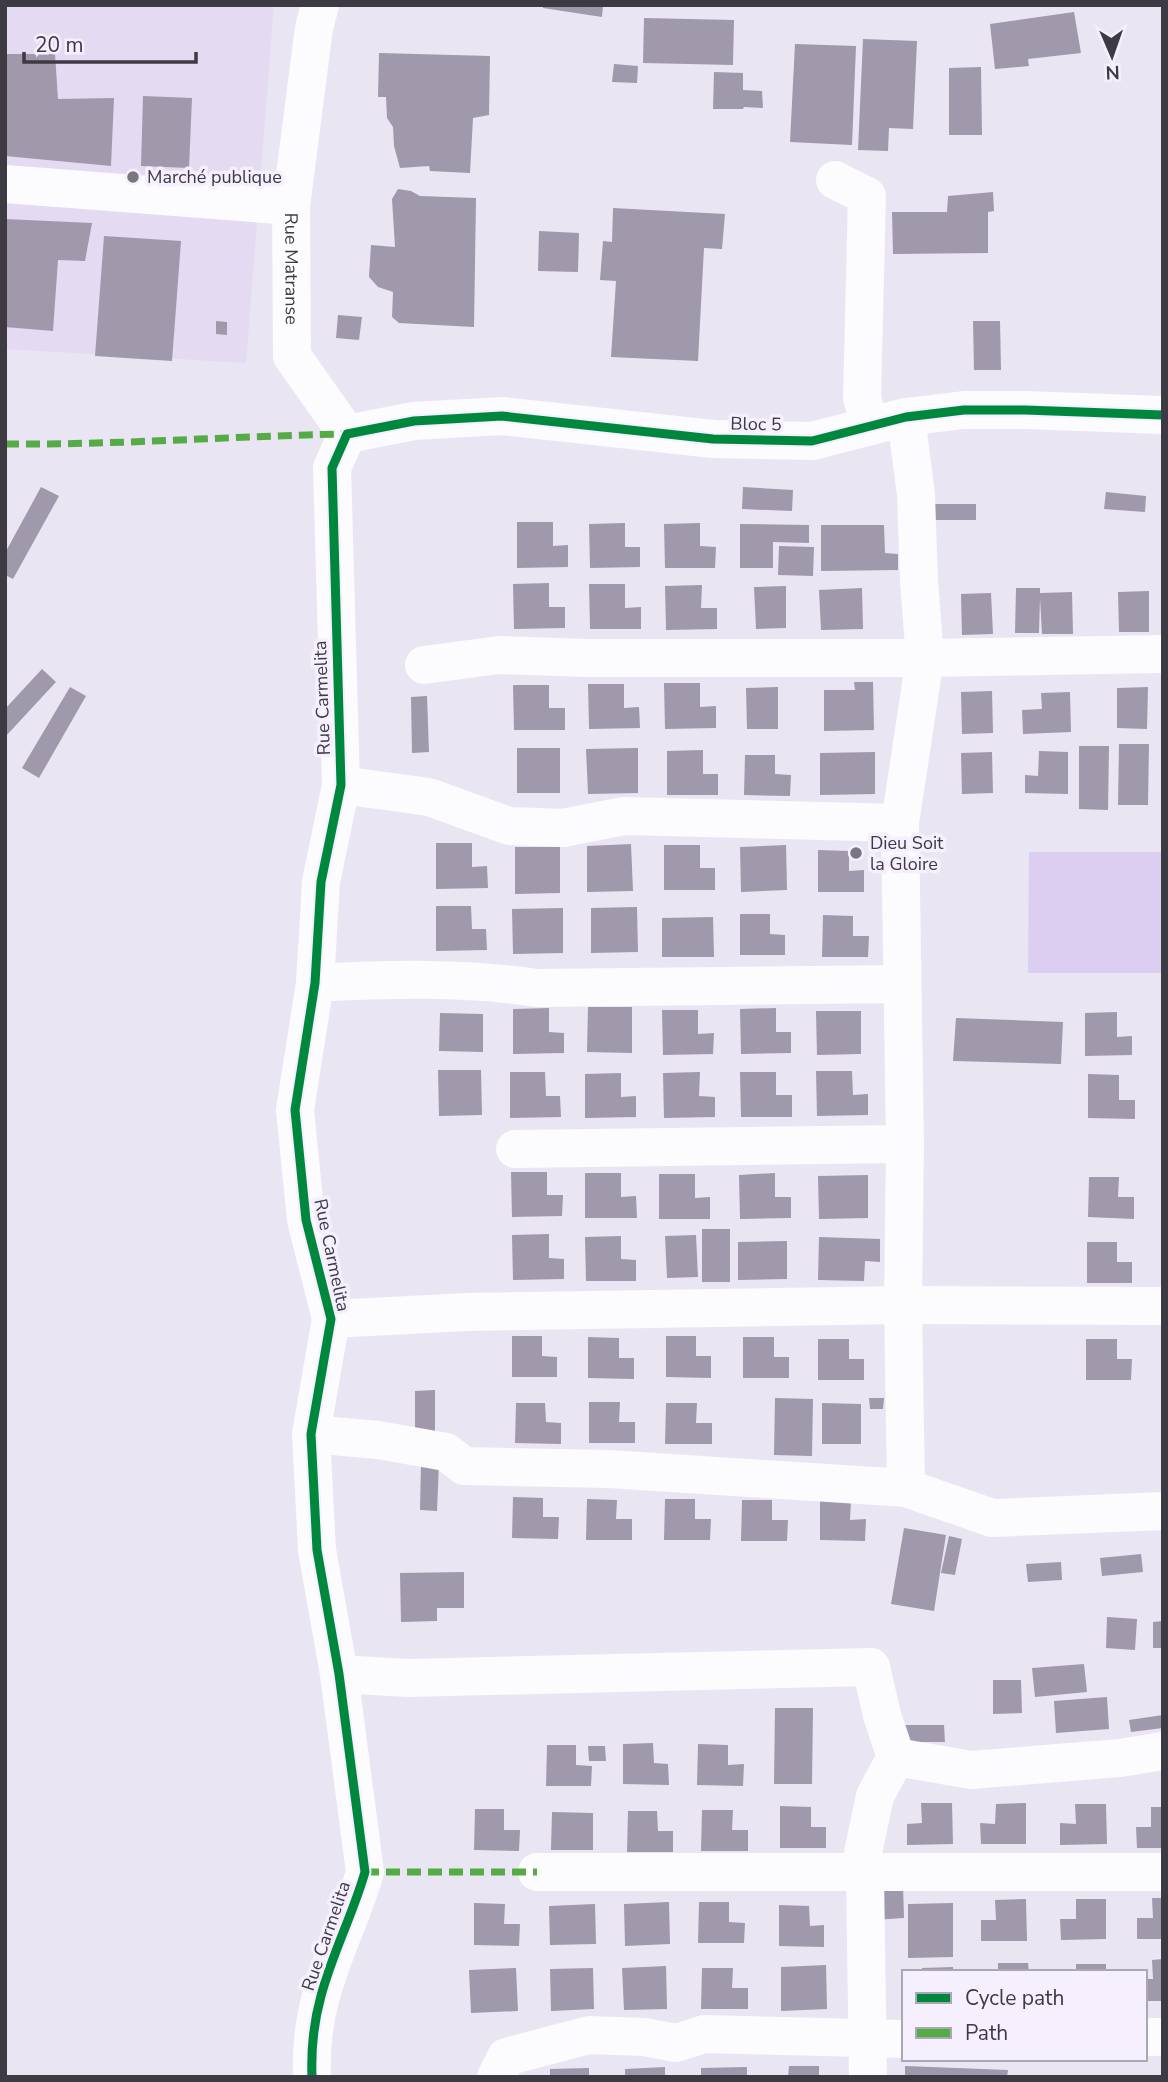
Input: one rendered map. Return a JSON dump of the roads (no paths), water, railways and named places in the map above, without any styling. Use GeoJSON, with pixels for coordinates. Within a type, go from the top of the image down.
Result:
{"type":"FeatureCollection","features":[{"type":"Feature","properties":{"kind":"street","name":"Rue Matranse"},"geometry":{"type":"LineString","coordinates":[[320,5],[314,28],[291,206],[292,356],[347,434]]}},
{"type":"Feature","properties":{"kind":"street"},"geometry":{"type":"LineString","coordinates":[[835,180],[867,196],[862,398],[888,421],[916,495],[925,658],[900,823],[905,1144],[903,1305],[906,1488]]}},
{"type":"Feature","properties":{"kind":"street"},"geometry":{"type":"LineString","coordinates":[[5,184],[291,206]]}},
{"type":"Feature","properties":{"kind":"street","name":"Bloc 5"},"geometry":{"type":"LineString","coordinates":[[347,434],[414,421],[502,416],[713,439],[812,441],[888,421],[964,410],[1163,415]]}},
{"type":"Feature","properties":{"kind":"street","name":"Rue Carmelita"},"geometry":{"type":"LineString","coordinates":[[312,2077],[311,2058],[321,1996],[365,1872],[339,1674],[317,1550],[311,1434],[331,1319],[306,1220],[295,1110],[315,983],[321,883],[341,785],[332,468],[347,434]]}},
{"type":"Feature","properties":{"kind":"street"},"geometry":{"type":"LineString","coordinates":[[424,665],[499,655],[585,658],[925,658],[1163,654]]}},
{"type":"Feature","properties":{"kind":"street"},"geometry":{"type":"LineString","coordinates":[[341,785],[429,797],[509,825],[564,828],[624,816],[900,823]]}},
{"type":"Feature","properties":{"kind":"street"},"geometry":{"type":"LineString","coordinates":[[315,983],[390,979],[495,982],[537,988],[902,984]]}},
{"type":"Feature","properties":{"kind":"street"},"geometry":{"type":"LineString","coordinates":[[515,1149],[905,1144]]}},
{"type":"Feature","properties":{"kind":"street"},"geometry":{"type":"LineString","coordinates":[[331,1319],[467,1312],[903,1305],[1163,1306]]}},
{"type":"Feature","properties":{"kind":"street"},"geometry":{"type":"LineString","coordinates":[[311,1434],[377,1440],[446,1452],[464,1466],[609,1469],[906,1488],[992,1518],[1163,1511]]}},
{"type":"Feature","properties":{"kind":"street"},"geometry":{"type":"LineString","coordinates":[[339,1674],[408,1678],[872,1667],[882,1714],[896,1757],[875,1796],[863,1853],[880,2052],[704,2034],[676,2043],[644,2037],[589,2035],[506,2057],[496,2077]]}},
{"type":"Feature","properties":{"kind":"street"},"geometry":{"type":"LineString","coordinates":[[896,1757],[971,1770],[1120,1758],[1163,1751]]}},
{"type":"Feature","properties":{"kind":"street"},"geometry":{"type":"LineString","coordinates":[[537,1872],[1163,1872]]}},
{"type":"Feature","properties":{"kind":"place","name":"Marché publique"},"geometry":{"type":"Point","coordinates":[133,177]}},
{"type":"Feature","properties":{"kind":"place","name":"Dieu Soit la Gloire"},"geometry":{"type":"Point","coordinates":[856,853]}}]}
